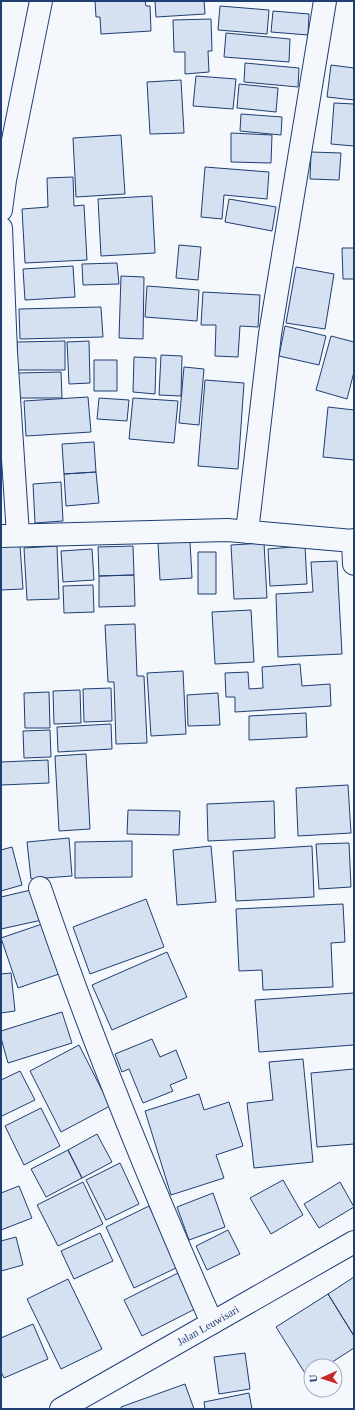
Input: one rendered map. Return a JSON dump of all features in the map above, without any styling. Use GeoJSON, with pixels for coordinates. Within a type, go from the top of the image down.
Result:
{"type":"FeatureCollection","features":[{"type":"Feature","properties":{"kind":"street"},"geometry":{"type":"LineString","coordinates":[[1,210],[5,180],[41,1]]}},
{"type":"Feature","properties":{"kind":"street"},"geometry":{"type":"LineString","coordinates":[[247,532],[270,334],[324,1]]}},
{"type":"Feature","properties":{"kind":"street"},"geometry":{"type":"LineString","coordinates":[[1,228],[6,352],[10,536],[227,530],[353,540],[354,564]]}},
{"type":"Feature","properties":{"kind":"street"},"geometry":{"type":"LineString","coordinates":[[40,888],[81,1007],[172,1233],[212,1323]]}},
{"type":"Feature","properties":{"kind":"street","name":"Jalan Leuwisari"},"geometry":{"type":"LineString","coordinates":[[61,1409],[354,1242]]}},
{"type":"Feature","properties":{"kind":"building"},"geometry":{"type":"Polygon","coordinates":[[[95,1],[145,1],[146,6],[150,6],[151,31],[101,34],[100,17],[96,17],[95,1]]]}},
{"type":"Feature","properties":{"kind":"building"},"geometry":{"type":"Polygon","coordinates":[[[155,1],[204,1],[205,14],[156,17],[155,1]]]}},
{"type":"Feature","properties":{"kind":"building"},"geometry":{"type":"Polygon","coordinates":[[[220,6],[269,10],[267,34],[218,30],[220,6]]]}},
{"type":"Feature","properties":{"kind":"building"},"geometry":{"type":"Polygon","coordinates":[[[273,11],[309,14],[308,35],[271,32],[273,11]]]}},
{"type":"Feature","properties":{"kind":"building"},"geometry":{"type":"Polygon","coordinates":[[[211,19],[212,51],[208,51],[209,72],[185,74],[185,52],[174,52],[173,20],[211,19]]]}},
{"type":"Feature","properties":{"kind":"building"},"geometry":{"type":"Polygon","coordinates":[[[226,33],[290,39],[289,62],[224,57],[226,33]]]}},
{"type":"Feature","properties":{"kind":"building"},"geometry":{"type":"Polygon","coordinates":[[[245,63],[299,68],[298,87],[244,82],[245,63]]]}},
{"type":"Feature","properties":{"kind":"building"},"geometry":{"type":"Polygon","coordinates":[[[331,65],[354,68],[354,100],[327,97],[331,65]]]}},
{"type":"Feature","properties":{"kind":"building"},"geometry":{"type":"Polygon","coordinates":[[[196,76],[236,79],[233,109],[193,106],[196,76]]]}},
{"type":"Feature","properties":{"kind":"building"},"geometry":{"type":"Polygon","coordinates":[[[181,80],[184,133],[150,134],[147,82],[181,80]]]}},
{"type":"Feature","properties":{"kind":"building"},"geometry":{"type":"Polygon","coordinates":[[[239,84],[278,88],[276,112],[237,108],[239,84]]]}},
{"type":"Feature","properties":{"kind":"building"},"geometry":{"type":"Polygon","coordinates":[[[334,103],[354,104],[354,146],[331,144],[334,103]]]}},
{"type":"Feature","properties":{"kind":"building"},"geometry":{"type":"Polygon","coordinates":[[[241,114],[282,117],[281,135],[240,131],[241,114]]]}},
{"type":"Feature","properties":{"kind":"building"},"geometry":{"type":"Polygon","coordinates":[[[231,133],[272,135],[271,163],[231,162],[231,133]]]}},
{"type":"Feature","properties":{"kind":"building"},"geometry":{"type":"Polygon","coordinates":[[[121,135],[125,194],[76,197],[73,138],[121,135]]]}},
{"type":"Feature","properties":{"kind":"building"},"geometry":{"type":"Polygon","coordinates":[[[311,152],[341,153],[339,180],[310,179],[311,152]]]}},
{"type":"Feature","properties":{"kind":"building"},"geometry":{"type":"Polygon","coordinates":[[[205,167],[269,172],[267,199],[224,195],[222,219],[201,217],[205,167]]]}},
{"type":"Feature","properties":{"kind":"building"},"geometry":{"type":"Polygon","coordinates":[[[73,177],[74,206],[84,205],[87,260],[25,263],[22,209],[48,207],[47,178],[73,177]]]}},
{"type":"Feature","properties":{"kind":"building"},"geometry":{"type":"Polygon","coordinates":[[[152,196],[155,253],[101,256],[98,199],[152,196]]]}},
{"type":"Feature","properties":{"kind":"building"},"geometry":{"type":"Polygon","coordinates":[[[229,199],[276,207],[272,231],[225,222],[229,199]]]}},
{"type":"Feature","properties":{"kind":"building"},"geometry":{"type":"Polygon","coordinates":[[[179,245],[201,247],[198,280],[176,278],[179,245]]]}},
{"type":"Feature","properties":{"kind":"building"},"geometry":{"type":"Polygon","coordinates":[[[342,248],[354,248],[354,279],[343,279],[342,248]]]}},
{"type":"Feature","properties":{"kind":"building"},"geometry":{"type":"Polygon","coordinates":[[[117,263],[119,284],[83,285],[82,264],[117,263]]]}},
{"type":"Feature","properties":{"kind":"building"},"geometry":{"type":"Polygon","coordinates":[[[73,266],[75,297],[25,300],[23,269],[73,266]]]}},
{"type":"Feature","properties":{"kind":"building"},"geometry":{"type":"Polygon","coordinates":[[[296,267],[334,274],[325,329],[286,323],[296,267]]]}},
{"type":"Feature","properties":{"kind":"building"},"geometry":{"type":"Polygon","coordinates":[[[121,276],[144,277],[143,339],[119,338],[121,276]]]}},
{"type":"Feature","properties":{"kind":"building"},"geometry":{"type":"Polygon","coordinates":[[[147,286],[199,290],[197,321],[145,317],[147,286]]]}},
{"type":"Feature","properties":{"kind":"building"},"geometry":{"type":"Polygon","coordinates":[[[203,292],[260,295],[258,327],[240,326],[238,357],[215,356],[216,325],[201,325],[203,292]]]}},
{"type":"Feature","properties":{"kind":"building"},"geometry":{"type":"Polygon","coordinates":[[[101,307],[103,337],[20,339],[19,309],[101,307]]]}},
{"type":"Feature","properties":{"kind":"building"},"geometry":{"type":"Polygon","coordinates":[[[285,326],[326,336],[319,365],[279,356],[285,326]]]}},
{"type":"Feature","properties":{"kind":"building"},"geometry":{"type":"Polygon","coordinates":[[[331,336],[354,342],[354,372],[347,399],[316,390],[331,336]]]}},
{"type":"Feature","properties":{"kind":"building"},"geometry":{"type":"Polygon","coordinates":[[[65,341],[65,370],[17,370],[17,342],[65,341]]]}},
{"type":"Feature","properties":{"kind":"building"},"geometry":{"type":"Polygon","coordinates":[[[89,341],[90,383],[69,384],[67,342],[89,341]]]}},
{"type":"Feature","properties":{"kind":"building"},"geometry":{"type":"Polygon","coordinates":[[[161,355],[182,356],[181,396],[159,395],[161,355]]]}},
{"type":"Feature","properties":{"kind":"building"},"geometry":{"type":"Polygon","coordinates":[[[134,357],[156,358],[155,394],[133,392],[134,357]]]}},
{"type":"Feature","properties":{"kind":"building"},"geometry":{"type":"Polygon","coordinates":[[[94,360],[117,360],[117,391],[94,391],[94,360]]]}},
{"type":"Feature","properties":{"kind":"building"},"geometry":{"type":"Polygon","coordinates":[[[184,367],[204,369],[199,425],[179,423],[184,367]]]}},
{"type":"Feature","properties":{"kind":"building"},"geometry":{"type":"Polygon","coordinates":[[[61,372],[62,398],[19,398],[18,373],[61,372]]]}},
{"type":"Feature","properties":{"kind":"building"},"geometry":{"type":"Polygon","coordinates":[[[205,380],[244,383],[238,469],[198,466],[205,380]]]}},
{"type":"Feature","properties":{"kind":"building"},"geometry":{"type":"Polygon","coordinates":[[[88,397],[91,432],[26,436],[24,401],[88,397]]]}},
{"type":"Feature","properties":{"kind":"building"},"geometry":{"type":"Polygon","coordinates":[[[99,398],[129,400],[127,421],[97,419],[99,398]]]}},
{"type":"Feature","properties":{"kind":"building"},"geometry":{"type":"Polygon","coordinates":[[[133,398],[178,401],[174,443],[129,439],[133,398]]]}},
{"type":"Feature","properties":{"kind":"building"},"geometry":{"type":"Polygon","coordinates":[[[328,407],[354,410],[354,460],[323,457],[328,407]]]}},
{"type":"Feature","properties":{"kind":"building"},"geometry":{"type":"Polygon","coordinates":[[[94,442],[96,472],[64,474],[62,444],[94,442]]]}},
{"type":"Feature","properties":{"kind":"building"},"geometry":{"type":"Polygon","coordinates":[[[96,472],[99,503],[66,506],[64,474],[96,472]]]}},
{"type":"Feature","properties":{"kind":"building"},"geometry":{"type":"Polygon","coordinates":[[[61,482],[63,521],[35,523],[33,484],[61,482]]]}},
{"type":"Feature","properties":{"kind":"building"},"geometry":{"type":"Polygon","coordinates":[[[190,542],[192,578],[160,580],[158,543],[190,542]]]}},
{"type":"Feature","properties":{"kind":"building"},"geometry":{"type":"Polygon","coordinates":[[[264,543],[267,598],[234,599],[231,545],[264,543]]]}},
{"type":"Feature","properties":{"kind":"building"},"geometry":{"type":"Polygon","coordinates":[[[20,545],[23,589],[1,590],[1,546],[20,545]]]}},
{"type":"Feature","properties":{"kind":"building"},"geometry":{"type":"Polygon","coordinates":[[[57,546],[59,599],[27,600],[24,548],[57,546]]]}},
{"type":"Feature","properties":{"kind":"building"},"geometry":{"type":"Polygon","coordinates":[[[133,546],[134,575],[99,576],[98,547],[133,546]]]}},
{"type":"Feature","properties":{"kind":"building"},"geometry":{"type":"Polygon","coordinates":[[[305,546],[307,584],[270,586],[268,549],[305,546]]]}},
{"type":"Feature","properties":{"kind":"building"},"geometry":{"type":"Polygon","coordinates":[[[92,549],[94,580],[63,582],[61,551],[92,549]]]}},
{"type":"Feature","properties":{"kind":"building"},"geometry":{"type":"Polygon","coordinates":[[[198,552],[216,552],[216,594],[198,594],[198,552]]]}},
{"type":"Feature","properties":{"kind":"building"},"geometry":{"type":"Polygon","coordinates":[[[337,561],[342,654],[278,657],[276,594],[313,592],[311,562],[337,561]]]}},
{"type":"Feature","properties":{"kind":"building"},"geometry":{"type":"Polygon","coordinates":[[[134,575],[135,606],[99,607],[99,576],[134,575]]]}},
{"type":"Feature","properties":{"kind":"building"},"geometry":{"type":"Polygon","coordinates":[[[93,585],[94,612],[64,613],[63,586],[93,585]]]}},
{"type":"Feature","properties":{"kind":"building"},"geometry":{"type":"Polygon","coordinates":[[[251,610],[254,662],[215,664],[212,612],[251,610]]]}},
{"type":"Feature","properties":{"kind":"building"},"geometry":{"type":"Polygon","coordinates":[[[135,624],[137,676],[144,676],[147,743],[116,744],[114,682],[108,682],[105,625],[135,624]]]}},
{"type":"Feature","properties":{"kind":"building"},"geometry":{"type":"Polygon","coordinates":[[[300,664],[302,686],[330,684],[331,706],[235,712],[235,697],[226,697],[225,673],[248,672],[249,689],[263,688],[262,667],[300,664]]]}},
{"type":"Feature","properties":{"kind":"building"},"geometry":{"type":"Polygon","coordinates":[[[183,671],[186,734],[151,736],[147,673],[183,671]]]}},
{"type":"Feature","properties":{"kind":"building"},"geometry":{"type":"Polygon","coordinates":[[[111,688],[112,721],[84,722],[83,689],[111,688]]]}},
{"type":"Feature","properties":{"kind":"building"},"geometry":{"type":"Polygon","coordinates":[[[80,690],[81,723],[54,724],[53,691],[80,690]]]}},
{"type":"Feature","properties":{"kind":"building"},"geometry":{"type":"Polygon","coordinates":[[[49,692],[50,728],[25,728],[24,693],[49,692]]]}},
{"type":"Feature","properties":{"kind":"building"},"geometry":{"type":"Polygon","coordinates":[[[218,693],[220,725],[188,726],[187,695],[218,693]]]}},
{"type":"Feature","properties":{"kind":"building"},"geometry":{"type":"Polygon","coordinates":[[[306,713],[307,737],[249,740],[249,716],[306,713]]]}},
{"type":"Feature","properties":{"kind":"building"},"geometry":{"type":"Polygon","coordinates":[[[111,724],[112,749],[58,752],[57,727],[111,724]]]}},
{"type":"Feature","properties":{"kind":"building"},"geometry":{"type":"Polygon","coordinates":[[[50,730],[51,757],[24,758],[23,731],[50,730]]]}},
{"type":"Feature","properties":{"kind":"building"},"geometry":{"type":"Polygon","coordinates":[[[86,754],[90,829],[59,831],[55,756],[86,754]]]}},
{"type":"Feature","properties":{"kind":"building"},"geometry":{"type":"Polygon","coordinates":[[[48,760],[49,783],[1,785],[1,762],[48,760]]]}},
{"type":"Feature","properties":{"kind":"building"},"geometry":{"type":"Polygon","coordinates":[[[348,785],[351,833],[298,836],[296,788],[348,785]]]}},
{"type":"Feature","properties":{"kind":"building"},"geometry":{"type":"Polygon","coordinates":[[[274,801],[275,838],[208,841],[207,804],[274,801]]]}},
{"type":"Feature","properties":{"kind":"building"},"geometry":{"type":"Polygon","coordinates":[[[128,810],[180,811],[179,835],[127,834],[128,810]]]}},
{"type":"Feature","properties":{"kind":"building"},"geometry":{"type":"Polygon","coordinates":[[[69,838],[72,876],[31,879],[27,842],[69,838]]]}},
{"type":"Feature","properties":{"kind":"building"},"geometry":{"type":"Polygon","coordinates":[[[132,841],[132,877],[75,878],[75,842],[132,841]]]}},
{"type":"Feature","properties":{"kind":"building"},"geometry":{"type":"Polygon","coordinates":[[[349,843],[351,887],[319,889],[316,844],[349,843]]]}},
{"type":"Feature","properties":{"kind":"building"},"geometry":{"type":"Polygon","coordinates":[[[211,846],[216,902],[177,905],[173,850],[211,846]]]}},
{"type":"Feature","properties":{"kind":"building"},"geometry":{"type":"Polygon","coordinates":[[[312,846],[314,897],[236,901],[233,851],[312,846]]]}},
{"type":"Feature","properties":{"kind":"building"},"geometry":{"type":"Polygon","coordinates":[[[12,847],[22,885],[1,891],[1,850],[12,847]]]}},
{"type":"Feature","properties":{"kind":"building"},"geometry":{"type":"Polygon","coordinates":[[[35,889],[42,920],[1,929],[1,897],[35,889]]]}},
{"type":"Feature","properties":{"kind":"building"},"geometry":{"type":"Polygon","coordinates":[[[146,899],[164,947],[90,974],[73,927],[146,899]]]}},
{"type":"Feature","properties":{"kind":"building"},"geometry":{"type":"Polygon","coordinates":[[[343,904],[345,942],[331,943],[333,987],[263,990],[262,970],[239,971],[236,909],[343,904]]]}},
{"type":"Feature","properties":{"kind":"building"},"geometry":{"type":"Polygon","coordinates":[[[45,923],[62,973],[18,988],[1,938],[45,923]]]}},
{"type":"Feature","properties":{"kind":"building"},"geometry":{"type":"Polygon","coordinates":[[[167,952],[187,997],[112,1030],[92,985],[167,952]]]}},
{"type":"Feature","properties":{"kind":"building"},"geometry":{"type":"Polygon","coordinates":[[[11,973],[15,1011],[1,1013],[1,974],[11,973]]]}},
{"type":"Feature","properties":{"kind":"building"},"geometry":{"type":"Polygon","coordinates":[[[354,993],[354,1045],[259,1052],[255,1000],[354,993]]]}},
{"type":"Feature","properties":{"kind":"building"},"geometry":{"type":"Polygon","coordinates":[[[62,1012],[72,1043],[8,1063],[1,1038],[1,1031],[62,1012]]]}},
{"type":"Feature","properties":{"kind":"building"},"geometry":{"type":"Polygon","coordinates":[[[152,1039],[160,1057],[176,1050],[187,1078],[170,1085],[173,1091],[143,1103],[129,1069],[122,1072],[115,1054],[152,1039]]]}},
{"type":"Feature","properties":{"kind":"building"},"geometry":{"type":"Polygon","coordinates":[[[79,1045],[110,1106],[61,1132],[30,1071],[79,1045]]]}},
{"type":"Feature","properties":{"kind":"building"},"geometry":{"type":"Polygon","coordinates":[[[303,1059],[313,1162],[254,1168],[247,1103],[273,1100],[269,1062],[303,1059]]]}},
{"type":"Feature","properties":{"kind":"building"},"geometry":{"type":"Polygon","coordinates":[[[354,1069],[354,1144],[317,1147],[311,1073],[354,1069]]]}},
{"type":"Feature","properties":{"kind":"building"},"geometry":{"type":"Polygon","coordinates":[[[20,1071],[35,1100],[2,1116],[1,1080],[20,1071]]]}},
{"type":"Feature","properties":{"kind":"building"},"geometry":{"type":"Polygon","coordinates":[[[199,1094],[204,1110],[229,1102],[243,1146],[216,1155],[224,1178],[171,1195],[145,1111],[199,1094]]]}},
{"type":"Feature","properties":{"kind":"building"},"geometry":{"type":"Polygon","coordinates":[[[41,1108],[60,1146],[24,1165],[5,1126],[41,1108]]]}},
{"type":"Feature","properties":{"kind":"building"},"geometry":{"type":"Polygon","coordinates":[[[97,1134],[112,1162],[82,1178],[68,1150],[97,1134]]]}},
{"type":"Feature","properties":{"kind":"building"},"geometry":{"type":"Polygon","coordinates":[[[68,1150],[82,1178],[46,1197],[31,1169],[68,1150]]]}},
{"type":"Feature","properties":{"kind":"building"},"geometry":{"type":"Polygon","coordinates":[[[120,1163],[139,1204],[106,1220],[86,1180],[120,1163]]]}},
{"type":"Feature","properties":{"kind":"building"},"geometry":{"type":"Polygon","coordinates":[[[283,1180],[303,1215],[271,1234],[250,1198],[283,1180]]]}},
{"type":"Feature","properties":{"kind":"building"},"geometry":{"type":"Polygon","coordinates":[[[83,1182],[103,1224],[58,1246],[37,1205],[83,1182]]]}},
{"type":"Feature","properties":{"kind":"building"},"geometry":{"type":"Polygon","coordinates":[[[340,1182],[354,1207],[319,1228],[304,1204],[340,1182]]]}},
{"type":"Feature","properties":{"kind":"building"},"geometry":{"type":"Polygon","coordinates":[[[19,1186],[32,1218],[1,1230],[1,1193],[19,1186]]]}},
{"type":"Feature","properties":{"kind":"building"},"geometry":{"type":"Polygon","coordinates":[[[213,1193],[225,1227],[189,1240],[177,1207],[213,1193]]]}},
{"type":"Feature","properties":{"kind":"building"},"geometry":{"type":"Polygon","coordinates":[[[149,1206],[178,1267],[134,1288],[106,1227],[149,1206]]]}},
{"type":"Feature","properties":{"kind":"building"},"geometry":{"type":"Polygon","coordinates":[[[228,1230],[240,1254],[207,1270],[196,1246],[228,1230]]]}},
{"type":"Feature","properties":{"kind":"building"},"geometry":{"type":"Polygon","coordinates":[[[100,1233],[113,1261],[74,1279],[61,1251],[100,1233]]]}},
{"type":"Feature","properties":{"kind":"building"},"geometry":{"type":"Polygon","coordinates":[[[16,1237],[23,1265],[1,1271],[1,1241],[16,1237]]]}},
{"type":"Feature","properties":{"kind":"building"},"geometry":{"type":"Polygon","coordinates":[[[178,1273],[195,1309],[142,1336],[124,1300],[178,1273]]]}},
{"type":"Feature","properties":{"kind":"building"},"geometry":{"type":"Polygon","coordinates":[[[354,1277],[354,1336],[328,1294],[354,1277]]]}},
{"type":"Feature","properties":{"kind":"building"},"geometry":{"type":"Polygon","coordinates":[[[68,1279],[102,1349],[61,1369],[27,1299],[68,1279]]]}},
{"type":"Feature","properties":{"kind":"building"},"geometry":{"type":"Polygon","coordinates":[[[328,1294],[354,1336],[354,1348],[338,1358],[303,1358],[303,1370],[276,1327],[328,1294]]]}},
{"type":"Feature","properties":{"kind":"building"},"geometry":{"type":"Polygon","coordinates":[[[33,1324],[48,1359],[4,1378],[1,1372],[1,1338],[33,1324]]]}},
{"type":"Feature","properties":{"kind":"building"},"geometry":{"type":"Polygon","coordinates":[[[245,1353],[250,1389],[219,1394],[214,1357],[245,1353]]]}},
{"type":"Feature","properties":{"kind":"building"},"geometry":{"type":"Polygon","coordinates":[[[185,1384],[194,1409],[121,1409],[121,1407],[185,1384]]]}},
{"type":"Feature","properties":{"kind":"building"},"geometry":{"type":"Polygon","coordinates":[[[249,1393],[252,1409],[205,1409],[204,1402],[249,1393]]]}}]}
